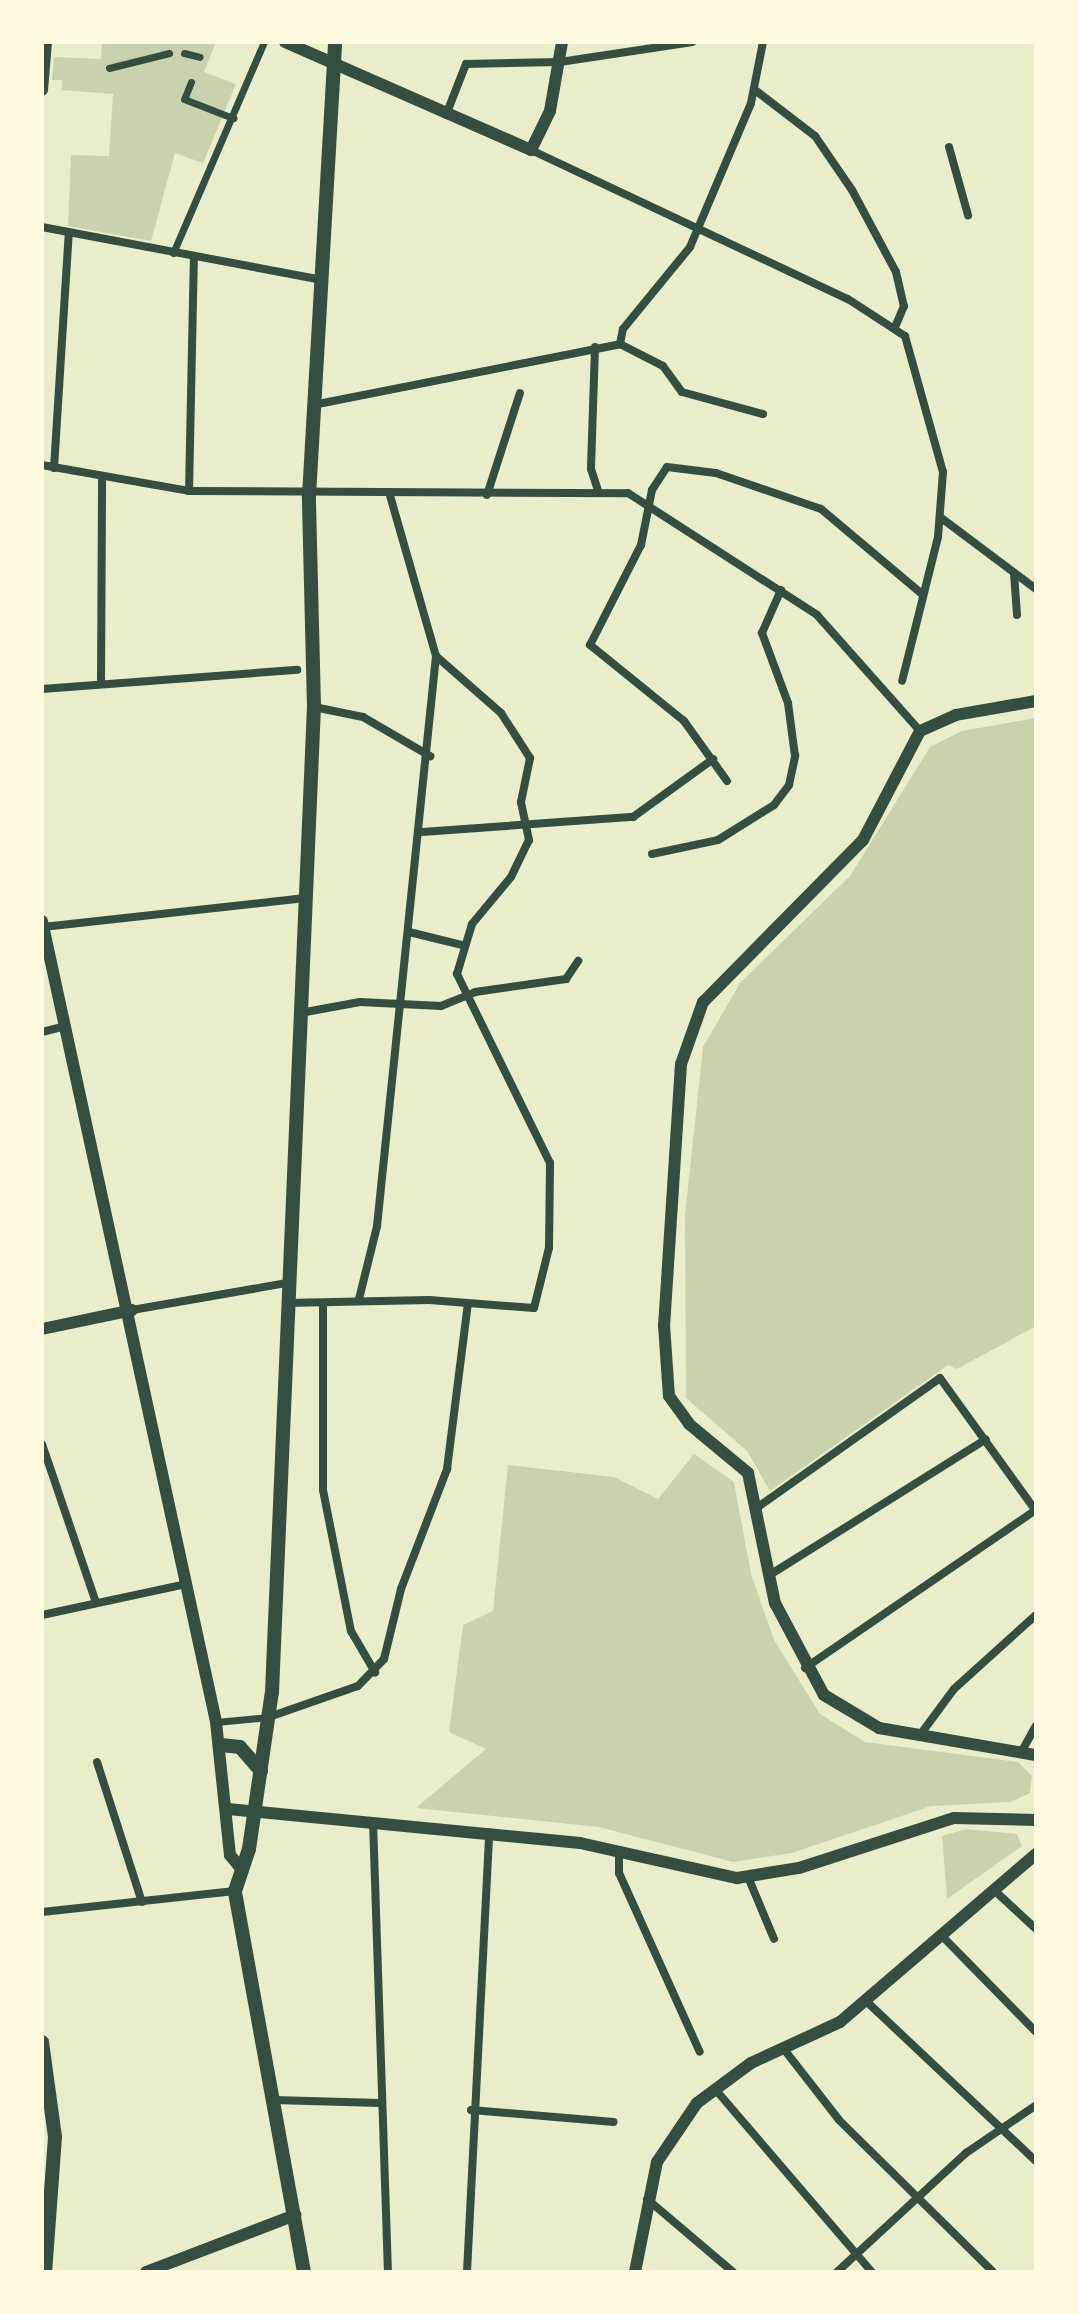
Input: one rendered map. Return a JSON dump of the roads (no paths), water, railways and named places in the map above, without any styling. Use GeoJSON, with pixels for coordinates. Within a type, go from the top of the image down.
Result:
{"type":"FeatureCollection","features":[{"type":"Feature","properties":{"kind":"main road"},"geometry":{"type":"LineString","coordinates":[[304,2272],[235,1891],[256,1811],[269,1717],[285,1303],[314,707],[309,496],[312,405],[317,279],[335,42]]}},
{"type":"Feature","properties":{"kind":"main road"},"geometry":{"type":"LineString","coordinates":[[221,1745],[240,1747],[261,1771]]}},
{"type":"Feature","properties":{"kind":"main road"},"geometry":{"type":"LineString","coordinates":[[42,2042],[55,2137],[44,2249],[45,2272]]}},
{"type":"Feature","properties":{"kind":"street"},"geometry":{"type":"LineString","coordinates":[[42,90],[46,42]]}},
{"type":"Feature","properties":{"kind":"street"},"geometry":{"type":"LineString","coordinates":[[173,253],[264,42]]}},
{"type":"Feature","properties":{"kind":"street"},"geometry":{"type":"LineString","coordinates":[[285,42],[697,225],[896,325],[905,336],[943,472],[940,517],[902,681]]}},
{"type":"Feature","properties":{"kind":"street"},"geometry":{"type":"LineString","coordinates":[[531,150],[550,111],[562,42]]}},
{"type":"Feature","properties":{"kind":"street"},"geometry":{"type":"LineString","coordinates":[[446,115],[466,64],[560,62],[693,42]]}},
{"type":"Feature","properties":{"kind":"street"},"geometry":{"type":"LineString","coordinates":[[620,344],[623,329],[685,255],[755,90],[763,42]]}},
{"type":"Feature","properties":{"kind":"street"},"geometry":{"type":"LineString","coordinates":[[109,68],[169,53]]}},
{"type":"Feature","properties":{"kind":"street"},"geometry":{"type":"LineString","coordinates":[[184,53],[200,57]]}},
{"type":"Feature","properties":{"kind":"street"},"geometry":{"type":"LineString","coordinates":[[191,82],[184,99],[233,118]]}},
{"type":"Feature","properties":{"kind":"street"},"geometry":{"type":"LineString","coordinates":[[755,90],[815,136],[852,190],[896,272],[904,306],[896,325]]}},
{"type":"Feature","properties":{"kind":"street"},"geometry":{"type":"LineString","coordinates":[[949,147],[968,215]]}},
{"type":"Feature","properties":{"kind":"street"},"geometry":{"type":"LineString","coordinates":[[42,227],[317,279]]}},
{"type":"Feature","properties":{"kind":"street"},"geometry":{"type":"LineString","coordinates":[[54,468],[69,232]]}},
{"type":"Feature","properties":{"kind":"street"},"geometry":{"type":"LineString","coordinates":[[189,491],[194,257]]}},
{"type":"Feature","properties":{"kind":"street"},"geometry":{"type":"LineString","coordinates":[[312,405],[620,344],[663,366],[682,392],[763,414]]}},
{"type":"Feature","properties":{"kind":"street"},"geometry":{"type":"LineString","coordinates":[[595,347],[591,469],[599,493]]}},
{"type":"Feature","properties":{"kind":"street"},"geometry":{"type":"LineString","coordinates":[[487,495],[520,393]]}},
{"type":"Feature","properties":{"kind":"street"},"geometry":{"type":"LineString","coordinates":[[42,465],[102,480],[189,491],[309,496],[599,493],[649,503],[781,590],[839,637],[920,731]]}},
{"type":"Feature","properties":{"kind":"street"},"geometry":{"type":"LineString","coordinates":[[727,781],[684,721],[594,650],[591,634],[641,545],[649,503],[667,467],[729,477],[821,509],[923,595]]}},
{"type":"Feature","properties":{"kind":"street"},"geometry":{"type":"LineString","coordinates":[[101,684],[102,480]]}},
{"type":"Feature","properties":{"kind":"street"},"geometry":{"type":"LineString","coordinates":[[359,1299],[377,1226],[430,756],[436,656],[390,496]]}},
{"type":"Feature","properties":{"kind":"street"},"geometry":{"type":"LineString","coordinates":[[940,517],[1036,589]]}},
{"type":"Feature","properties":{"kind":"street"},"geometry":{"type":"LineString","coordinates":[[1014,573],[1017,615]]}},
{"type":"Feature","properties":{"kind":"street"},"geometry":{"type":"LineString","coordinates":[[652,854],[718,840],[774,805],[789,785],[795,756],[788,703],[762,633],[781,590]]}},
{"type":"Feature","properties":{"kind":"street"},"geometry":{"type":"LineString","coordinates":[[436,656],[521,735],[530,758],[521,813],[530,820]]}},
{"type":"Feature","properties":{"kind":"street"},"geometry":{"type":"LineString","coordinates":[[42,689],[297,670]]}},
{"type":"Feature","properties":{"kind":"street"},"geometry":{"type":"LineString","coordinates":[[1036,701],[956,715],[920,731],[863,840],[703,1002],[681,1064],[667,1390],[689,1424],[742,1465],[758,1507],[767,1576],[804,1669],[850,1717],[920,1735],[1023,1749],[1036,1755]]}},
{"type":"Feature","properties":{"kind":"street"},"geometry":{"type":"LineString","coordinates":[[314,707],[363,717],[430,756]]}},
{"type":"Feature","properties":{"kind":"street"},"geometry":{"type":"LineString","coordinates":[[422,832],[530,820],[569,825],[633,817],[713,759]]}},
{"type":"Feature","properties":{"kind":"street"},"geometry":{"type":"LineString","coordinates":[[285,1303],[323,1306],[359,1299],[534,1308],[549,1248],[550,1163],[465,996],[457,974],[462,945],[521,860],[530,820]]}},
{"type":"Feature","properties":{"kind":"street"},"geometry":{"type":"LineString","coordinates":[[242,1870],[230,1855],[221,1745],[132,1310],[43,924],[305,898]]}},
{"type":"Feature","properties":{"kind":"street"},"geometry":{"type":"LineString","coordinates":[[409,932],[462,945]]}},
{"type":"Feature","properties":{"kind":"street"},"geometry":{"type":"LineString","coordinates":[[299,1013],[360,1002],[400,1008],[566,979],[578,961]]}},
{"type":"Feature","properties":{"kind":"street"},"geometry":{"type":"LineString","coordinates":[[42,1032],[67,1025]]}},
{"type":"Feature","properties":{"kind":"street"},"geometry":{"type":"LineString","coordinates":[[42,1329],[286,1283]]}},
{"type":"Feature","properties":{"kind":"street"},"geometry":{"type":"LineString","coordinates":[[216,1722],[269,1717],[358,1686],[375,1672],[447,1469],[468,1303]]}},
{"type":"Feature","properties":{"kind":"street"},"geometry":{"type":"LineString","coordinates":[[323,1306],[323,1490],[351,1631],[375,1672]]}},
{"type":"Feature","properties":{"kind":"street"},"geometry":{"type":"LineString","coordinates":[[758,1507],[940,1378],[1036,1510],[804,1669]]}},
{"type":"Feature","properties":{"kind":"street"},"geometry":{"type":"LineString","coordinates":[[767,1576],[986,1439]]}},
{"type":"Feature","properties":{"kind":"street"},"geometry":{"type":"LineString","coordinates":[[42,1444],[96,1603]]}},
{"type":"Feature","properties":{"kind":"street"},"geometry":{"type":"LineString","coordinates":[[42,1615],[186,1584]]}},
{"type":"Feature","properties":{"kind":"street"},"geometry":{"type":"LineString","coordinates":[[920,1735],[954,1689],[1036,1615]]}},
{"type":"Feature","properties":{"kind":"street"},"geometry":{"type":"LineString","coordinates":[[1023,1749],[1036,1726]]}},
{"type":"Feature","properties":{"kind":"street"},"geometry":{"type":"LineString","coordinates":[[97,1762],[142,1902]]}},
{"type":"Feature","properties":{"kind":"street"},"geometry":{"type":"LineString","coordinates":[[228,1809],[489,1833],[619,1851],[706,1875],[748,1877],[945,1820],[1030,1819],[1036,1810]]}},
{"type":"Feature","properties":{"kind":"street"},"geometry":{"type":"LineString","coordinates":[[373,1821],[388,2272]]}},
{"type":"Feature","properties":{"kind":"street"},"geometry":{"type":"LineString","coordinates":[[467,2272],[471,2110],[489,1833]]}},
{"type":"Feature","properties":{"kind":"street"},"geometry":{"type":"LineString","coordinates":[[619,1851],[619,1873],[700,2052]]}},
{"type":"Feature","properties":{"kind":"street"},"geometry":{"type":"LineString","coordinates":[[635,2272],[647,2199],[671,2133],[715,2089],[783,2048],[831,2029],[944,1938],[1036,1854]]}},
{"type":"Feature","properties":{"kind":"street"},"geometry":{"type":"LineString","coordinates":[[748,1877],[774,1939]]}},
{"type":"Feature","properties":{"kind":"street"},"geometry":{"type":"LineString","coordinates":[[42,1912],[235,1891]]}},
{"type":"Feature","properties":{"kind":"street"},"geometry":{"type":"LineString","coordinates":[[995,1891],[1036,1929]]}},
{"type":"Feature","properties":{"kind":"street"},"geometry":{"type":"LineString","coordinates":[[944,1938],[1036,2032]]}},
{"type":"Feature","properties":{"kind":"street"},"geometry":{"type":"LineString","coordinates":[[866,2001],[1036,2161]]}},
{"type":"Feature","properties":{"kind":"street"},"geometry":{"type":"LineString","coordinates":[[783,2048],[814,2093],[993,2272]]}},
{"type":"Feature","properties":{"kind":"street"},"geometry":{"type":"LineString","coordinates":[[715,2089],[872,2272]]}},
{"type":"Feature","properties":{"kind":"street"},"geometry":{"type":"LineString","coordinates":[[273,2100],[380,2103]]}},
{"type":"Feature","properties":{"kind":"street"},"geometry":{"type":"LineString","coordinates":[[837,2272],[855,2253],[1000,2129],[1035,2106]]}},
{"type":"Feature","properties":{"kind":"street"},"geometry":{"type":"LineString","coordinates":[[471,2110],[613,2122]]}},
{"type":"Feature","properties":{"kind":"street"},"geometry":{"type":"LineString","coordinates":[[647,2199],[733,2272]]}},
{"type":"Feature","properties":{"kind":"street"},"geometry":{"type":"LineString","coordinates":[[151,2271],[295,2215]]}}]}
